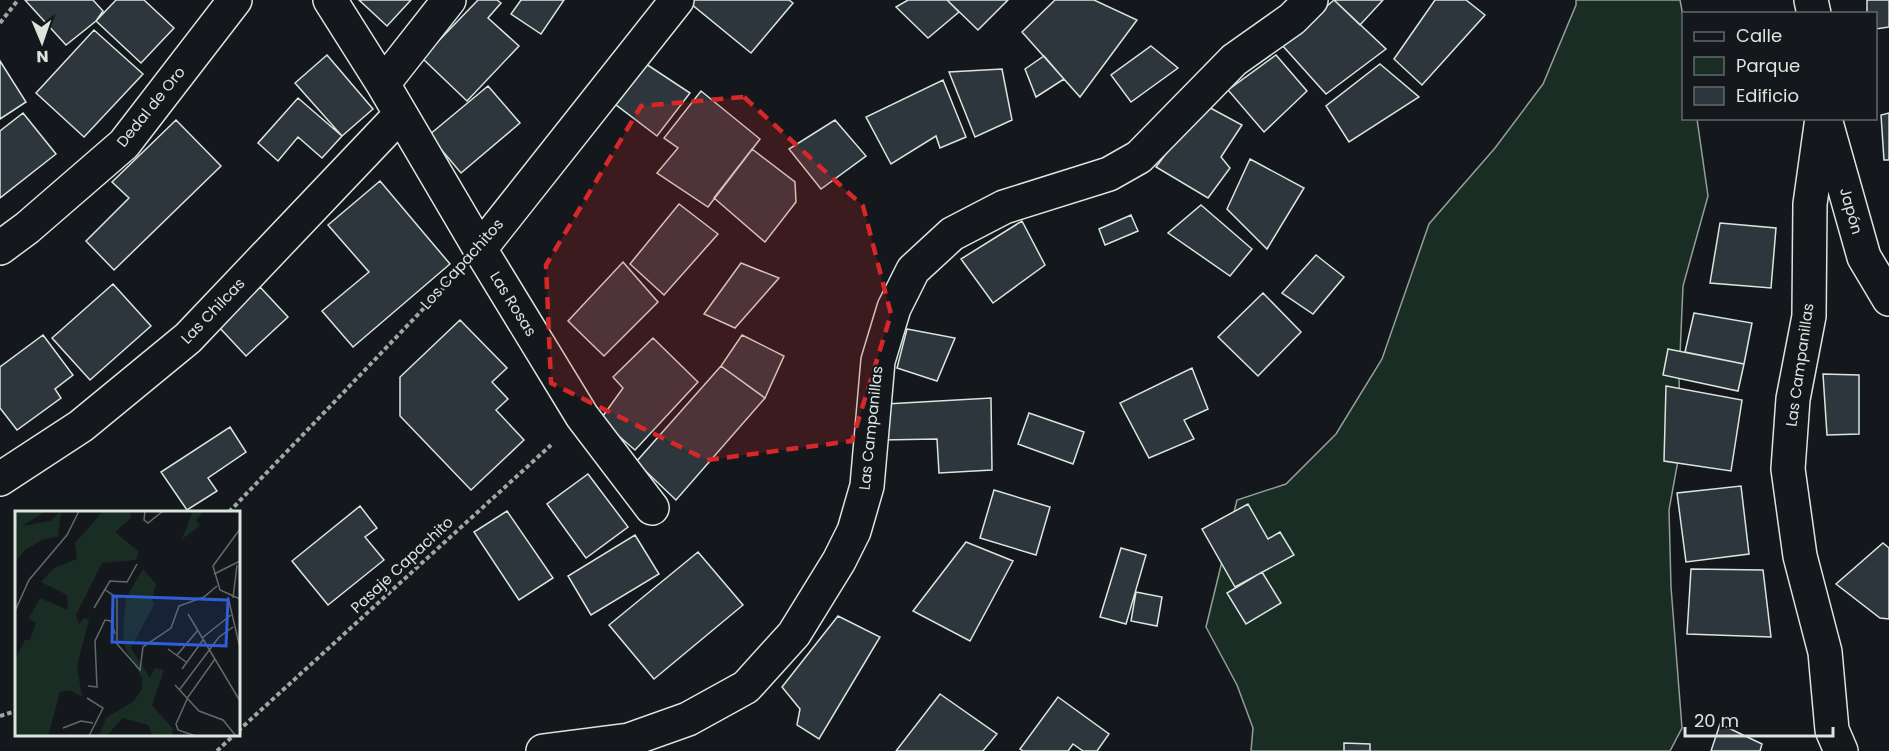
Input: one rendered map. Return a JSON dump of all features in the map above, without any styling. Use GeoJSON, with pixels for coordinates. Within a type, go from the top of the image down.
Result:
{"type":"FeatureCollection","features":[{"type":"Feature","properties":{"kind":"street","name":"Dedal de Oro"},"geometry":{"type":"LineString","coordinates":[[0,248],[27,228],[124,144],[235,0]]}},
{"type":"Feature","properties":{"kind":"street","name":"Las Rosas"},"geometry":{"type":"LineString","coordinates":[[330,0],[383,84],[582,416],[652,508]]}},
{"type":"Feature","properties":{"kind":"street"},"geometry":{"type":"LineString","coordinates":[[383,84],[449,0]]}},
{"type":"Feature","properties":{"kind":"street","name":"Los Capachitos"},"geometry":{"type":"LineString","coordinates":[[480,249],[677,0]]}},
{"type":"Feature","properties":{"kind":"street","name":"Las Campanillas"},"geometry":{"type":"LineString","coordinates":[[543,751],[629,740],[688,719],[746,687],[794,634],[839,561],[854,531],[867,486],[878,361],[894,308],[913,270],[952,234],[1004,207],[1109,174],[1139,157],[1234,60],[1292,19],[1311,0]]}},
{"type":"Feature","properties":{"kind":"street","name":"Las Chilcas"},"geometry":{"type":"LineString","coordinates":[[0,479],[81,426],[189,338],[400,115]]}},
{"type":"Feature","properties":{"kind":"street","name":"Las Campanillas"},"geometry":{"type":"LineString","coordinates":[[1823,120],[1810,204],[1809,316],[1793,399],[1788,469],[1800,556],[1825,652],[1832,730],[1841,751]]}},
{"type":"Feature","properties":{"kind":"street","name":"Japón"},"geometry":{"type":"LineString","coordinates":[[1824,120],[1864,257],[1889,299]]}},
{"type":"Feature","properties":{"kind":"path"},"geometry":{"type":"LineString","coordinates":[[0,23],[18,0]]}},
{"type":"Feature","properties":{"kind":"path","name":"Los Capachitos"},"geometry":{"type":"LineString","coordinates":[[231,511],[480,249]]}},
{"type":"Feature","properties":{"kind":"path","name":"Pasaje Capachito"},"geometry":{"type":"LineString","coordinates":[[240,729],[582,416]]}},
{"type":"Feature","properties":{"kind":"path"},"geometry":{"type":"LineString","coordinates":[[0,716],[15,711]]}},
{"type":"Feature","properties":{"kind":"path"},"geometry":{"type":"LineString","coordinates":[[217,751],[234,736]]}},
{"type":"Feature","properties":{"kind":"highlighted area"},"geometry":{"type":"Polygon","coordinates":[[[744,97],[863,206],[891,314],[852,441],[707,460],[551,383],[546,265],[641,106],[744,97]]]}},
{"type":"Feature","properties":{"kind":"green space"},"geometry":{"type":"Polygon","coordinates":[[[1576,0],[1680,0],[1682,12],[1682,120],[1697,120],[1708,196],[1683,286],[1679,378],[1681,444],[1669,510],[1671,587],[1682,728],[1670,751],[1251,751],[1253,728],[1237,685],[1206,627],[1237,500],[1286,484],[1336,434],[1382,359],[1429,224],[1495,148],[1543,84],[1576,5],[1576,0]]]}},
{"type":"Feature","properties":{"kind":"building"},"geometry":{"type":"Polygon","coordinates":[[[25,0],[93,0],[103,11],[96,21],[66,45],[25,0]]]}},
{"type":"Feature","properties":{"kind":"building"},"geometry":{"type":"Polygon","coordinates":[[[116,0],[144,0],[174,28],[141,63],[96,21],[116,0]]]}},
{"type":"Feature","properties":{"kind":"building"},"geometry":{"type":"Polygon","coordinates":[[[359,0],[411,0],[387,26],[359,0]]]}},
{"type":"Feature","properties":{"kind":"building"},"geometry":{"type":"Polygon","coordinates":[[[478,0],[497,0],[501,3],[488,18],[519,46],[467,101],[422,58],[478,0]]]}},
{"type":"Feature","properties":{"kind":"building"},"geometry":{"type":"Polygon","coordinates":[[[521,0],[564,0],[541,34],[511,14],[521,0]]]}},
{"type":"Feature","properties":{"kind":"building"},"geometry":{"type":"Polygon","coordinates":[[[692,0],[789,0],[793,3],[751,53],[690,3],[692,0]]]}},
{"type":"Feature","properties":{"kind":"building"},"geometry":{"type":"Polygon","coordinates":[[[908,0],[947,0],[959,12],[928,38],[896,7],[908,0]]]}},
{"type":"Feature","properties":{"kind":"building"},"geometry":{"type":"Polygon","coordinates":[[[947,0],[1008,0],[978,30],[947,0]]]}},
{"type":"Feature","properties":{"kind":"building"},"geometry":{"type":"Polygon","coordinates":[[[1055,0],[1094,0],[1137,20],[1080,97],[1022,32],[1055,0]]]}},
{"type":"Feature","properties":{"kind":"building"},"geometry":{"type":"Polygon","coordinates":[[[1334,0],[1383,0],[1360,25],[1334,0]]]}},
{"type":"Feature","properties":{"kind":"building"},"geometry":{"type":"Polygon","coordinates":[[[1334,0],[1386,49],[1326,94],[1282,45],[1334,0]]]}},
{"type":"Feature","properties":{"kind":"building"},"geometry":{"type":"Polygon","coordinates":[[[1435,0],[1466,0],[1485,15],[1422,85],[1394,59],[1435,0]]]}},
{"type":"Feature","properties":{"kind":"building"},"geometry":{"type":"Polygon","coordinates":[[[1867,0],[1889,0],[1889,27],[1877,29],[1877,12],[1867,12],[1867,0]]]}},
{"type":"Feature","properties":{"kind":"building"},"geometry":{"type":"Polygon","coordinates":[[[94,30],[143,74],[84,137],[36,93],[94,30]]]}},
{"type":"Feature","properties":{"kind":"building"},"geometry":{"type":"Polygon","coordinates":[[[1151,46],[1178,68],[1131,102],[1111,75],[1151,46]]]}},
{"type":"Feature","properties":{"kind":"building"},"geometry":{"type":"Polygon","coordinates":[[[327,55],[373,109],[342,136],[295,83],[327,55]]]}},
{"type":"Feature","properties":{"kind":"building"},"geometry":{"type":"Polygon","coordinates":[[[1276,55],[1307,91],[1264,132],[1228,90],[1276,55]]]}},
{"type":"Feature","properties":{"kind":"building"},"geometry":{"type":"Polygon","coordinates":[[[1044,56],[1064,79],[1036,97],[1025,69],[1044,56]]]}},
{"type":"Feature","properties":{"kind":"building"},"geometry":{"type":"Polygon","coordinates":[[[0,61],[26,102],[0,119],[0,61]]]}},
{"type":"Feature","properties":{"kind":"building"},"geometry":{"type":"Polygon","coordinates":[[[643,62],[690,93],[657,136],[611,101],[643,62]]]}},
{"type":"Feature","properties":{"kind":"building"},"geometry":{"type":"Polygon","coordinates":[[[1380,64],[1419,97],[1349,142],[1326,106],[1380,64]]]}},
{"type":"Feature","properties":{"kind":"building"},"geometry":{"type":"Polygon","coordinates":[[[1002,69],[1012,120],[975,137],[949,72],[1002,69]]]}},
{"type":"Feature","properties":{"kind":"building"},"geometry":{"type":"Polygon","coordinates":[[[943,80],[966,137],[940,148],[936,136],[891,164],[866,117],[943,80]]]}},
{"type":"Feature","properties":{"kind":"building"},"geometry":{"type":"Polygon","coordinates":[[[488,86],[520,123],[461,173],[429,135],[488,86]]]}},
{"type":"Feature","properties":{"kind":"building"},"geometry":{"type":"Polygon","coordinates":[[[701,91],[760,139],[708,207],[657,173],[678,148],[664,138],[701,91]]]}},
{"type":"Feature","properties":{"kind":"building"},"geometry":{"type":"Polygon","coordinates":[[[298,98],[342,136],[322,158],[298,137],[278,161],[258,143],[298,98]]]}},
{"type":"Feature","properties":{"kind":"building"},"geometry":{"type":"Polygon","coordinates":[[[1203,104],[1242,125],[1221,157],[1230,168],[1208,198],[1156,167],[1203,104]]]}},
{"type":"Feature","properties":{"kind":"building"},"geometry":{"type":"Polygon","coordinates":[[[23,113],[56,154],[0,198],[0,131],[23,113]]]}},
{"type":"Feature","properties":{"kind":"building"},"geometry":{"type":"Polygon","coordinates":[[[1889,113],[1889,160],[1884,160],[1881,115],[1889,113]]]}},
{"type":"Feature","properties":{"kind":"building"},"geometry":{"type":"Polygon","coordinates":[[[176,120],[221,166],[114,270],[86,241],[129,198],[112,182],[176,120]]]}},
{"type":"Feature","properties":{"kind":"building"},"geometry":{"type":"Polygon","coordinates":[[[835,120],[866,156],[821,189],[789,149],[835,120]]]}},
{"type":"Feature","properties":{"kind":"building"},"geometry":{"type":"Polygon","coordinates":[[[752,149],[795,182],[796,202],[765,242],[714,198],[752,149]]]}},
{"type":"Feature","properties":{"kind":"building"},"geometry":{"type":"Polygon","coordinates":[[[1250,159],[1304,188],[1267,249],[1227,209],[1250,159]]]}},
{"type":"Feature","properties":{"kind":"building"},"geometry":{"type":"Polygon","coordinates":[[[380,181],[450,264],[353,347],[322,311],[369,272],[328,225],[380,181]]]}},
{"type":"Feature","properties":{"kind":"building"},"geometry":{"type":"Polygon","coordinates":[[[679,204],[718,234],[664,295],[630,264],[679,204]]]}},
{"type":"Feature","properties":{"kind":"building"},"geometry":{"type":"Polygon","coordinates":[[[1201,205],[1252,249],[1230,276],[1168,233],[1201,205]]]}},
{"type":"Feature","properties":{"kind":"building"},"geometry":{"type":"Polygon","coordinates":[[[1131,215],[1138,231],[1105,245],[1099,229],[1131,215]]]}},
{"type":"Feature","properties":{"kind":"building"},"geometry":{"type":"Polygon","coordinates":[[[1022,221],[1045,265],[993,303],[961,259],[1022,221]]]}},
{"type":"Feature","properties":{"kind":"building"},"geometry":{"type":"Polygon","coordinates":[[[1720,223],[1776,228],[1771,288],[1710,283],[1720,223]]]}},
{"type":"Feature","properties":{"kind":"building"},"geometry":{"type":"Polygon","coordinates":[[[1316,255],[1344,277],[1313,314],[1282,293],[1316,255]]]}},
{"type":"Feature","properties":{"kind":"building"},"geometry":{"type":"Polygon","coordinates":[[[623,262],[658,302],[604,356],[568,321],[623,262]]]}},
{"type":"Feature","properties":{"kind":"building"},"geometry":{"type":"Polygon","coordinates":[[[741,263],[779,278],[735,328],[704,314],[741,263]]]}},
{"type":"Feature","properties":{"kind":"building"},"geometry":{"type":"Polygon","coordinates":[[[113,284],[151,326],[90,380],[52,338],[113,284]]]}},
{"type":"Feature","properties":{"kind":"building"},"geometry":{"type":"Polygon","coordinates":[[[260,287],[288,317],[246,356],[218,326],[260,287]]]}},
{"type":"Feature","properties":{"kind":"building"},"geometry":{"type":"Polygon","coordinates":[[[1263,293],[1301,332],[1258,376],[1218,337],[1263,293]]]}},
{"type":"Feature","properties":{"kind":"building"},"geometry":{"type":"Polygon","coordinates":[[[1694,313],[1752,323],[1744,364],[1685,352],[1694,313]]]}},
{"type":"Feature","properties":{"kind":"building"},"geometry":{"type":"Polygon","coordinates":[[[460,320],[507,368],[492,382],[508,399],[496,410],[524,440],[471,490],[400,416],[400,377],[460,320]]]}},
{"type":"Feature","properties":{"kind":"building"},"geometry":{"type":"Polygon","coordinates":[[[907,329],[955,338],[937,381],[897,368],[907,329]]]}},
{"type":"Feature","properties":{"kind":"building"},"geometry":{"type":"Polygon","coordinates":[[[43,335],[73,375],[55,389],[61,398],[17,430],[0,408],[0,367],[43,335]]]}},
{"type":"Feature","properties":{"kind":"building"},"geometry":{"type":"Polygon","coordinates":[[[742,335],[784,356],[765,398],[721,366],[742,335]]]}},
{"type":"Feature","properties":{"kind":"building"},"geometry":{"type":"Polygon","coordinates":[[[653,338],[698,382],[635,450],[600,420],[623,388],[613,377],[653,338]]]}},
{"type":"Feature","properties":{"kind":"building"},"geometry":{"type":"Polygon","coordinates":[[[1668,349],[1744,364],[1738,391],[1663,375],[1668,349]]]}},
{"type":"Feature","properties":{"kind":"building"},"geometry":{"type":"Polygon","coordinates":[[[721,366],[765,398],[676,500],[636,462],[721,366]]]}},
{"type":"Feature","properties":{"kind":"building"},"geometry":{"type":"Polygon","coordinates":[[[1192,368],[1208,409],[1184,420],[1194,439],[1149,458],[1120,403],[1192,368]]]}},
{"type":"Feature","properties":{"kind":"building"},"geometry":{"type":"Polygon","coordinates":[[[1823,374],[1859,375],[1859,434],[1827,435],[1823,374]]]}},
{"type":"Feature","properties":{"kind":"building"},"geometry":{"type":"Polygon","coordinates":[[[1666,386],[1742,400],[1731,471],[1664,461],[1666,386]]]}},
{"type":"Feature","properties":{"kind":"building"},"geometry":{"type":"Polygon","coordinates":[[[991,398],[992,470],[939,473],[937,439],[881,440],[886,404],[991,398]]]}},
{"type":"Feature","properties":{"kind":"building"},"geometry":{"type":"Polygon","coordinates":[[[1029,413],[1084,432],[1073,464],[1018,444],[1029,413]]]}},
{"type":"Feature","properties":{"kind":"building"},"geometry":{"type":"Polygon","coordinates":[[[230,427],[246,452],[208,478],[217,491],[187,510],[161,472],[230,427]]]}},
{"type":"Feature","properties":{"kind":"building"},"geometry":{"type":"Polygon","coordinates":[[[588,474],[628,527],[586,558],[547,504],[588,474]]]}},
{"type":"Feature","properties":{"kind":"building"},"geometry":{"type":"Polygon","coordinates":[[[1741,486],[1749,554],[1686,562],[1677,493],[1741,486]]]}},
{"type":"Feature","properties":{"kind":"building"},"geometry":{"type":"Polygon","coordinates":[[[994,490],[1050,507],[1036,555],[980,538],[994,490]]]}},
{"type":"Feature","properties":{"kind":"building"},"geometry":{"type":"Polygon","coordinates":[[[1248,504],[1268,539],[1280,532],[1294,555],[1235,587],[1202,529],[1248,504]]]}},
{"type":"Feature","properties":{"kind":"building"},"geometry":{"type":"Polygon","coordinates":[[[360,506],[377,528],[365,537],[384,560],[328,605],[292,561],[360,506]]]}},
{"type":"Feature","properties":{"kind":"building"},"geometry":{"type":"Polygon","coordinates":[[[507,511],[553,578],[519,600],[474,532],[507,511]]]}},
{"type":"Feature","properties":{"kind":"building"},"geometry":{"type":"Polygon","coordinates":[[[635,535],[659,574],[591,615],[568,576],[635,535]]]}},
{"type":"Feature","properties":{"kind":"building"},"geometry":{"type":"Polygon","coordinates":[[[966,542],[1013,561],[970,641],[913,611],[966,542]]]}},
{"type":"Feature","properties":{"kind":"building"},"geometry":{"type":"Polygon","coordinates":[[[1883,543],[1889,548],[1889,619],[1880,618],[1836,584],[1883,543]]]}},
{"type":"Feature","properties":{"kind":"building"},"geometry":{"type":"Polygon","coordinates":[[[1121,548],[1146,555],[1126,624],[1100,617],[1121,548]]]}},
{"type":"Feature","properties":{"kind":"building"},"geometry":{"type":"Polygon","coordinates":[[[698,552],[743,605],[654,679],[609,625],[698,552]]]}},
{"type":"Feature","properties":{"kind":"building"},"geometry":{"type":"Polygon","coordinates":[[[1691,569],[1763,570],[1771,637],[1687,634],[1691,569]]]}},
{"type":"Feature","properties":{"kind":"building"},"geometry":{"type":"Polygon","coordinates":[[[1262,572],[1281,603],[1246,624],[1227,593],[1262,572]]]}},
{"type":"Feature","properties":{"kind":"building"},"geometry":{"type":"Polygon","coordinates":[[[1136,592],[1162,597],[1157,626],[1131,621],[1136,592]]]}},
{"type":"Feature","properties":{"kind":"building"},"geometry":{"type":"Polygon","coordinates":[[[838,616],[880,637],[819,739],[797,725],[800,709],[782,687],[838,616]]]}},
{"type":"Feature","properties":{"kind":"building"},"geometry":{"type":"Polygon","coordinates":[[[940,694],[997,734],[983,751],[896,751],[940,694]]]}},
{"type":"Feature","properties":{"kind":"building"},"geometry":{"type":"Polygon","coordinates":[[[1058,697],[1109,734],[1097,751],[1083,751],[1073,744],[1068,751],[1023,751],[1020,749],[1058,697]]]}},
{"type":"Feature","properties":{"kind":"building"},"geometry":{"type":"Polygon","coordinates":[[[1720,724],[1762,744],[1760,751],[1711,751],[1720,724]]]}},
{"type":"Feature","properties":{"kind":"building"},"geometry":{"type":"Polygon","coordinates":[[[1344,743],[1370,744],[1370,751],[1344,751],[1344,743]]]}}]}
